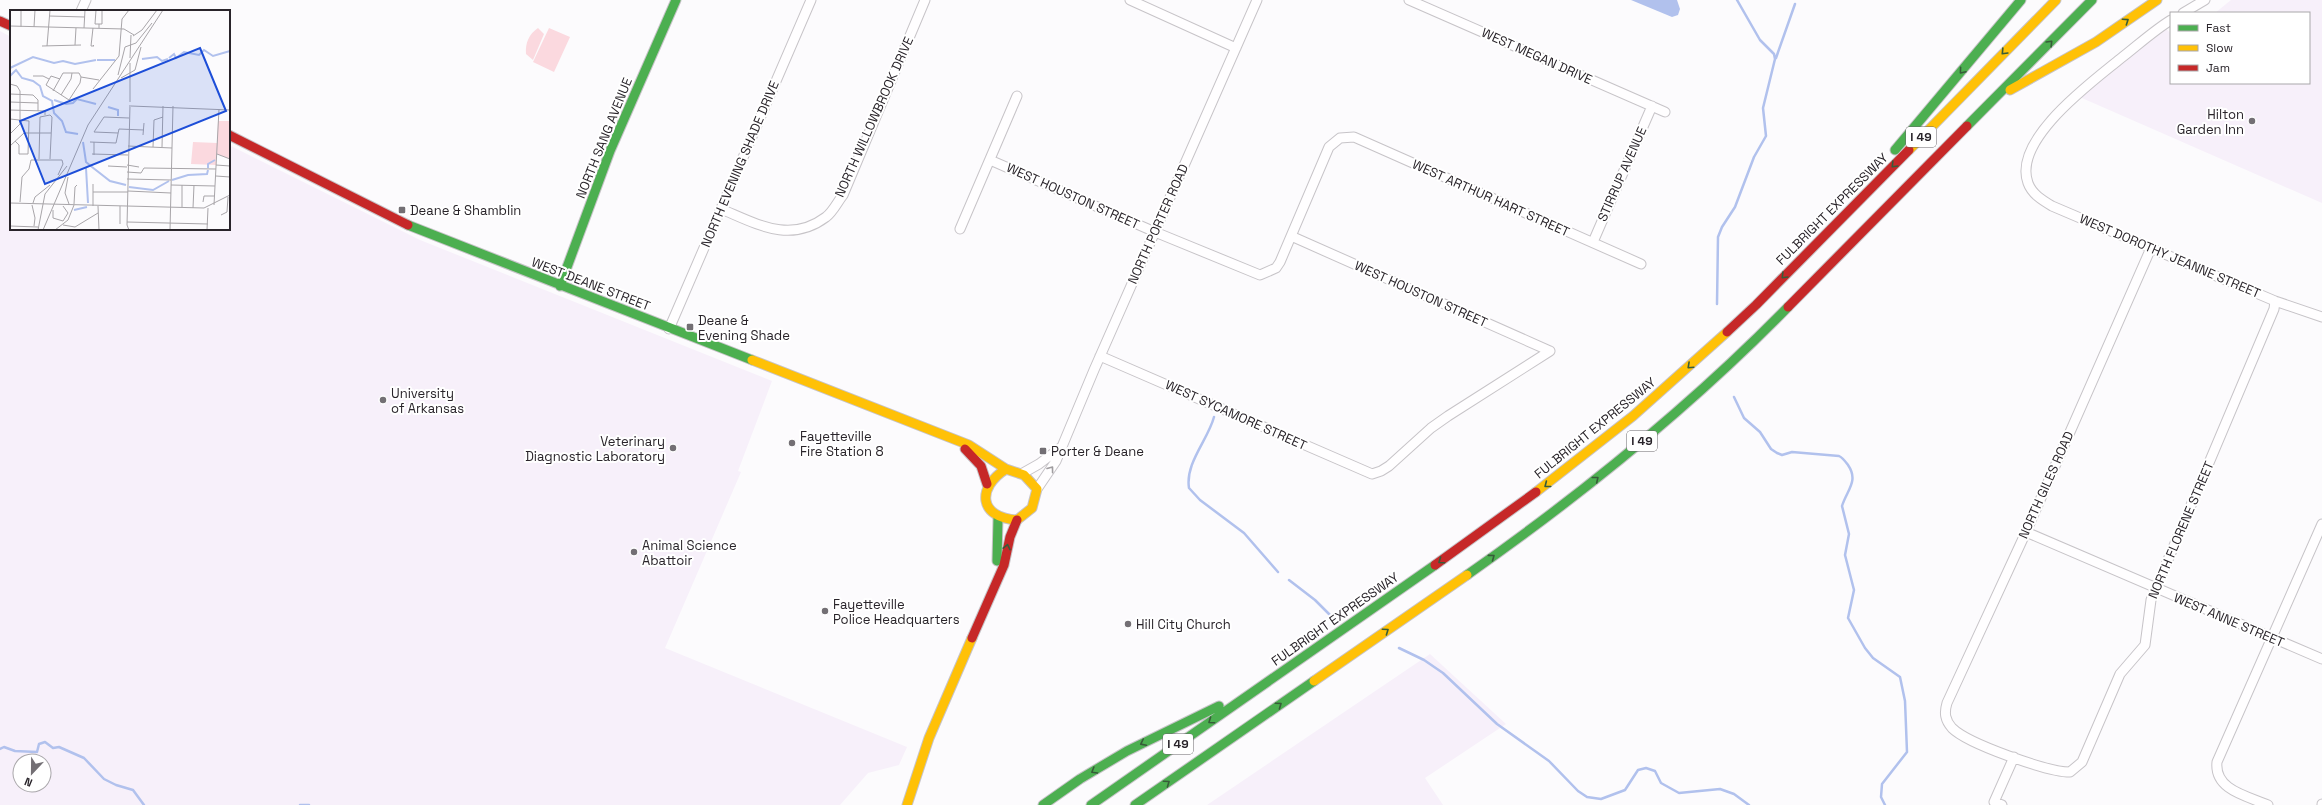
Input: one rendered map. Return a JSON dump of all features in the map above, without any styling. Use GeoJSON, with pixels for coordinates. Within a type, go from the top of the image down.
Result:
{"type":"FeatureCollection","features":[{"type":"Feature","properties":{"kind":"main road","name":"NORTH SANG AVENUE"},"geometry":{"type":"LineString","coordinates":[[560,286],[610,151],[676,0]]}},
{"type":"Feature","properties":{"kind":"main road"},"geometry":{"type":"LineString","coordinates":[[1811,249],[2022,0]]}},
{"type":"Feature","properties":{"kind":"main road","name":"FULBRIGHT EXPRESSWAY"},"geometry":{"type":"LineString","coordinates":[[1091,805],[1480,534],[1579,460],[1690,366],[1756,305],[2056,0]]}},
{"type":"Feature","properties":{"kind":"main road","name":"I 49"},"geometry":{"type":"LineString","coordinates":[[1135,805],[1545,519],[1635,447],[1704,388],[1775,321],[2092,0]]}},
{"type":"Feature","properties":{"kind":"main road"},"geometry":{"type":"LineString","coordinates":[[1993,100],[2096,42],[2157,0]]}},
{"type":"Feature","properties":{"kind":"main road"},"geometry":{"type":"LineString","coordinates":[[0,21],[10,26]]}},
{"type":"Feature","properties":{"kind":"main road","name":"WEST DEANE STREET"},"geometry":{"type":"LineString","coordinates":[[230,136],[422,232],[953,439],[969,446],[1006,469]]}},
{"type":"Feature","properties":{"kind":"main road","name":"WEST DEANE STREET"},"geometry":{"type":"LineString","coordinates":[[953,439],[981,466],[987,484]]}},
{"type":"Feature","properties":{"kind":"main road"},"geometry":{"type":"LineString","coordinates":[[907,805],[929,738],[1004,565],[1010,537],[1017,520],[1031,511],[1035,503],[1037,488],[1032,480],[1023,473],[1006,469],[992,478],[987,484],[985,501],[988,508],[998,518],[1017,520]]}},
{"type":"Feature","properties":{"kind":"main road"},"geometry":{"type":"LineString","coordinates":[[998,518],[999,550],[996,564],[999,574]]}},
{"type":"Feature","properties":{"kind":"main road"},"geometry":{"type":"LineString","coordinates":[[1043,805],[1080,779],[1127,751],[1266,683]]}},
{"type":"Feature","properties":{"kind":"street"},"geometry":{"type":"LineString","coordinates":[[81,10],[86,0]]}},
{"type":"Feature","properties":{"kind":"street","name":"NORTH EVENING SHADE DRIVE"},"geometry":{"type":"LineString","coordinates":[[669,329],[810,0]]}},
{"type":"Feature","properties":{"kind":"street","name":"NORTH WILLOWBROOK DRIVE"},"geometry":{"type":"LineString","coordinates":[[721,209],[773,230],[803,230],[827,217],[842,195],[925,0]]}},
{"type":"Feature","properties":{"kind":"street"},"geometry":{"type":"LineString","coordinates":[[1130,0],[1236,48]]}},
{"type":"Feature","properties":{"kind":"street","name":"NORTH PORTER ROAD"},"geometry":{"type":"LineString","coordinates":[[1037,488],[1056,461],[1060,448],[1100,356],[1257,0]]}},
{"type":"Feature","properties":{"kind":"street","name":"WEST MEGAN DRIVE"},"geometry":{"type":"LineString","coordinates":[[1409,0],[1666,112]]}},
{"type":"Feature","properties":{"kind":"street"},"geometry":{"type":"LineString","coordinates":[[2185,12],[2205,0]]}},
{"type":"Feature","properties":{"kind":"street","name":"WEST DOROTHY JEANNE STREET"},"geometry":{"type":"LineString","coordinates":[[2170,21],[2073,97],[2058,112],[2033,146],[2027,164],[2027,182],[2031,190],[2052,206],[2275,301],[2322,317]]}},
{"type":"Feature","properties":{"kind":"street"},"geometry":{"type":"LineString","coordinates":[[960,229],[1017,96]]}},
{"type":"Feature","properties":{"kind":"street","name":"STIRRUP AVENUE"},"geometry":{"type":"LineString","coordinates":[[1593,242],[1652,106]]}},
{"type":"Feature","properties":{"kind":"street","name":"WEST ARTHUR HART STREET"},"geometry":{"type":"LineString","coordinates":[[1291,236],[1329,147],[1340,138],[1354,137],[1641,264]]}},
{"type":"Feature","properties":{"kind":"street","name":"WEST HOUSTON STREET"},"geometry":{"type":"LineString","coordinates":[[990,160],[1251,273],[1260,275],[1268,273],[1276,268],[1291,236],[1550,351],[1448,416],[1431,428],[1389,466],[1382,471],[1372,474]]}},
{"type":"Feature","properties":{"kind":"street","name":"NORTH GILES ROAD"},"geometry":{"type":"LineString","coordinates":[[2014,757],[1963,736],[1947,721],[1945,715],[1946,703],[2026,532],[2151,248]]}},
{"type":"Feature","properties":{"kind":"street","name":"NORTH FLORENE STREET"},"geometry":{"type":"LineString","coordinates":[[2014,757],[2057,770],[2070,772],[2082,762],[2120,674],[2145,645],[2150,606],[2156,588],[2274,309],[2275,301]]}},
{"type":"Feature","properties":{"kind":"street","name":"WEST SYCAMORE STREET"},"geometry":{"type":"LineString","coordinates":[[1100,356],[1372,474]]}},
{"type":"Feature","properties":{"kind":"street","name":"NORTH PORTER ROAD"},"geometry":{"type":"LineString","coordinates":[[1023,473],[1040,464],[1060,448]]}},
{"type":"Feature","properties":{"kind":"street"},"geometry":{"type":"LineString","coordinates":[[2268,805],[2228,788],[2218,776],[2218,762],[2322,524]]}},
{"type":"Feature","properties":{"kind":"street","name":"WEST ANNE STREET"},"geometry":{"type":"LineString","coordinates":[[2026,532],[2322,659]]}},
{"type":"Feature","properties":{"kind":"street"},"geometry":{"type":"LineString","coordinates":[[2002,805],[1994,802],[2014,757]]}},
{"type":"Feature","properties":{"kind":"shaded area"},"geometry":{"type":"Polygon","coordinates":[[[2231,0],[2322,0],[2322,203],[2075,95],[2163,25],[2170,33],[2170,84],[2310,84],[2310,12],[2216,12],[2231,0]]]}},
{"type":"Feature","properties":{"kind":"shaded area"},"geometry":{"type":"Polygon","coordinates":[[[538,28],[544,34],[533,60],[526,54],[526,46],[530,36],[538,28]]]}},
{"type":"Feature","properties":{"kind":"shaded area"},"geometry":{"type":"Polygon","coordinates":[[[549,28],[570,37],[554,72],[533,62],[549,28]]]}},
{"type":"Feature","properties":{"kind":"shaded area","name":"University of Arkansas"},"geometry":{"type":"Polygon","coordinates":[[[0,31],[10,36],[10,230],[230,230],[230,145],[420,240],[772,381],[738,471],[741,472],[665,648],[907,747],[899,765],[868,773],[840,805],[0,805],[0,31]]]}},
{"type":"Feature","properties":{"kind":"shaded area"},"geometry":{"type":"Polygon","coordinates":[[[1430,654],[1506,724],[1425,778],[1443,805],[1207,805],[1430,654]]]}},
{"type":"Feature","properties":{"kind":"water"},"geometry":{"type":"Polygon","coordinates":[[[1631,0],[1677,0],[1680,9],[1678,15],[1672,17],[1631,0]]]}},
{"type":"Feature","properties":{"kind":"waterway"},"geometry":{"type":"LineString","coordinates":[[1717,304],[1718,237],[1722,227],[1735,207],[1754,157],[1766,136],[1763,108],[1775,59],[1774,54],[1760,40],[1737,0]]}},
{"type":"Feature","properties":{"kind":"waterway"},"geometry":{"type":"LineString","coordinates":[[1776,58],[1795,4]]}},
{"type":"Feature","properties":{"kind":"waterway"},"geometry":{"type":"LineString","coordinates":[[1734,397],[1744,418],[1760,432],[1771,449],[1777,453],[1782,455],[1792,452],[1839,456],[1845,461],[1851,471],[1851,486],[1842,506],[1849,534],[1845,555],[1854,590],[1848,618],[1865,648],[1873,658],[1900,677],[1905,701],[1907,752],[1882,784],[1881,797],[1885,805]]}},
{"type":"Feature","properties":{"kind":"waterway"},"geometry":{"type":"LineString","coordinates":[[1214,417],[1190,470],[1189,488],[1200,500],[1244,533],[1278,572]]}},
{"type":"Feature","properties":{"kind":"waterway"},"geometry":{"type":"LineString","coordinates":[[1289,580],[1315,600],[1331,616]]}},
{"type":"Feature","properties":{"kind":"waterway"},"geometry":{"type":"LineString","coordinates":[[1399,648],[1424,660],[1443,673],[1497,724],[1549,761],[1578,791],[1587,797],[1601,799],[1625,790],[1638,770],[1646,768],[1655,771],[1661,783],[1679,793],[1720,789],[1734,794],[1749,805]]}},
{"type":"Feature","properties":{"kind":"waterway"},"geometry":{"type":"LineString","coordinates":[[0,749],[4,747],[15,751],[37,752],[39,744],[45,742],[53,748],[59,747],[84,758],[104,779],[116,785],[133,790],[144,805]]}},
{"type":"Feature","properties":{"kind":"waterway"},"geometry":{"type":"LineString","coordinates":[[300,805],[309,805]]}},
{"type":"Feature","properties":{"kind":"traffic: fast"},"geometry":{"type":"LineString","coordinates":[[560,286],[610,151],[676,0]]}},
{"type":"Feature","properties":{"kind":"traffic: fast"},"geometry":{"type":"LineString","coordinates":[[1895,150],[2021,0]]}},
{"type":"Feature","properties":{"kind":"traffic: fast"},"geometry":{"type":"LineString","coordinates":[[1967,126],[2092,0]]}},
{"type":"Feature","properties":{"kind":"traffic: fast"},"geometry":{"type":"LineString","coordinates":[[408,225],[752,360]]}},
{"type":"Feature","properties":{"kind":"traffic: fast"},"geometry":{"type":"LineString","coordinates":[[1467,575],[1510,545],[1634,448],[1713,379],[1788,307]]}},
{"type":"Feature","properties":{"kind":"traffic: fast"},"geometry":{"type":"LineString","coordinates":[[997,561],[998,518]]}},
{"type":"Feature","properties":{"kind":"traffic: fast"},"geometry":{"type":"LineString","coordinates":[[1091,805],[1435,565]]}},
{"type":"Feature","properties":{"kind":"traffic: fast"},"geometry":{"type":"LineString","coordinates":[[1135,805],[1314,681]]}},
{"type":"Feature","properties":{"kind":"traffic: fast"},"geometry":{"type":"LineString","coordinates":[[1043,805],[1080,779],[1127,751],[1219,706]]}},
{"type":"Feature","properties":{"kind":"traffic: slow"},"geometry":{"type":"LineString","coordinates":[[1909,150],[2056,0]]}},
{"type":"Feature","properties":{"kind":"traffic: slow"},"geometry":{"type":"LineString","coordinates":[[2010,90],[2096,42],[2157,0]]}},
{"type":"Feature","properties":{"kind":"traffic: slow"},"geometry":{"type":"LineString","coordinates":[[1536,492],[1633,416],[1727,332]]}},
{"type":"Feature","properties":{"kind":"traffic: slow"},"geometry":{"type":"LineString","coordinates":[[752,360],[969,445],[1006,469]]}},
{"type":"Feature","properties":{"kind":"traffic: slow"},"geometry":{"type":"LineString","coordinates":[[1006,469],[1024,475],[1037,489],[1032,508],[1017,520],[1004,518],[995,514],[989,508],[986,501],[986,493],[990,485],[996,477],[1006,469]]}},
{"type":"Feature","properties":{"kind":"traffic: slow"},"geometry":{"type":"LineString","coordinates":[[1314,681],[1467,575]]}},
{"type":"Feature","properties":{"kind":"traffic: slow"},"geometry":{"type":"LineString","coordinates":[[907,805],[929,738],[972,638]]}},
{"type":"Feature","properties":{"kind":"traffic: jam"},"geometry":{"type":"LineString","coordinates":[[0,21],[10,26]]}},
{"type":"Feature","properties":{"kind":"traffic: jam"},"geometry":{"type":"LineString","coordinates":[[1788,307],[1967,126]]}},
{"type":"Feature","properties":{"kind":"traffic: jam"},"geometry":{"type":"LineString","coordinates":[[230,136],[408,225]]}},
{"type":"Feature","properties":{"kind":"traffic: jam"},"geometry":{"type":"LineString","coordinates":[[1727,332],[1756,305],[1909,150]]}},
{"type":"Feature","properties":{"kind":"traffic: jam"},"geometry":{"type":"LineString","coordinates":[[965,449],[981,466],[987,484]]}},
{"type":"Feature","properties":{"kind":"traffic: jam"},"geometry":{"type":"LineString","coordinates":[[1435,565],[1536,492]]}},
{"type":"Feature","properties":{"kind":"traffic: jam"},"geometry":{"type":"LineString","coordinates":[[972,638],[1004,565],[1010,537],[1017,520]]}},
{"type":"Feature","properties":{"kind":"place","name":"Hilton Garden Inn"},"geometry":{"type":"Point","coordinates":[2252,121]}},
{"type":"Feature","properties":{"kind":"place","name":"Deane & Shamblin"},"geometry":{"type":"Point","coordinates":[402,210]}},
{"type":"Feature","properties":{"kind":"place","name":"Deane & Evening Shade"},"geometry":{"type":"Point","coordinates":[690,327]}},
{"type":"Feature","properties":{"kind":"place","name":"University of Arkansas"},"geometry":{"type":"Point","coordinates":[383,400]}},
{"type":"Feature","properties":{"kind":"place","name":"Fayetteville Fire Station 8"},"geometry":{"type":"Point","coordinates":[792,443]}},
{"type":"Feature","properties":{"kind":"place","name":"Veterinary Diagnostic Laboratory"},"geometry":{"type":"Point","coordinates":[673,448]}},
{"type":"Feature","properties":{"kind":"place","name":"Porter & Deane"},"geometry":{"type":"Point","coordinates":[1043,451]}},
{"type":"Feature","properties":{"kind":"place","name":"Animal Science Abattoir"},"geometry":{"type":"Point","coordinates":[634,552]}},
{"type":"Feature","properties":{"kind":"place","name":"Fayetteville Police Headquarters"},"geometry":{"type":"Point","coordinates":[825,611]}},
{"type":"Feature","properties":{"kind":"place","name":"Hill City Church"},"geometry":{"type":"Point","coordinates":[1128,624]}}]}
